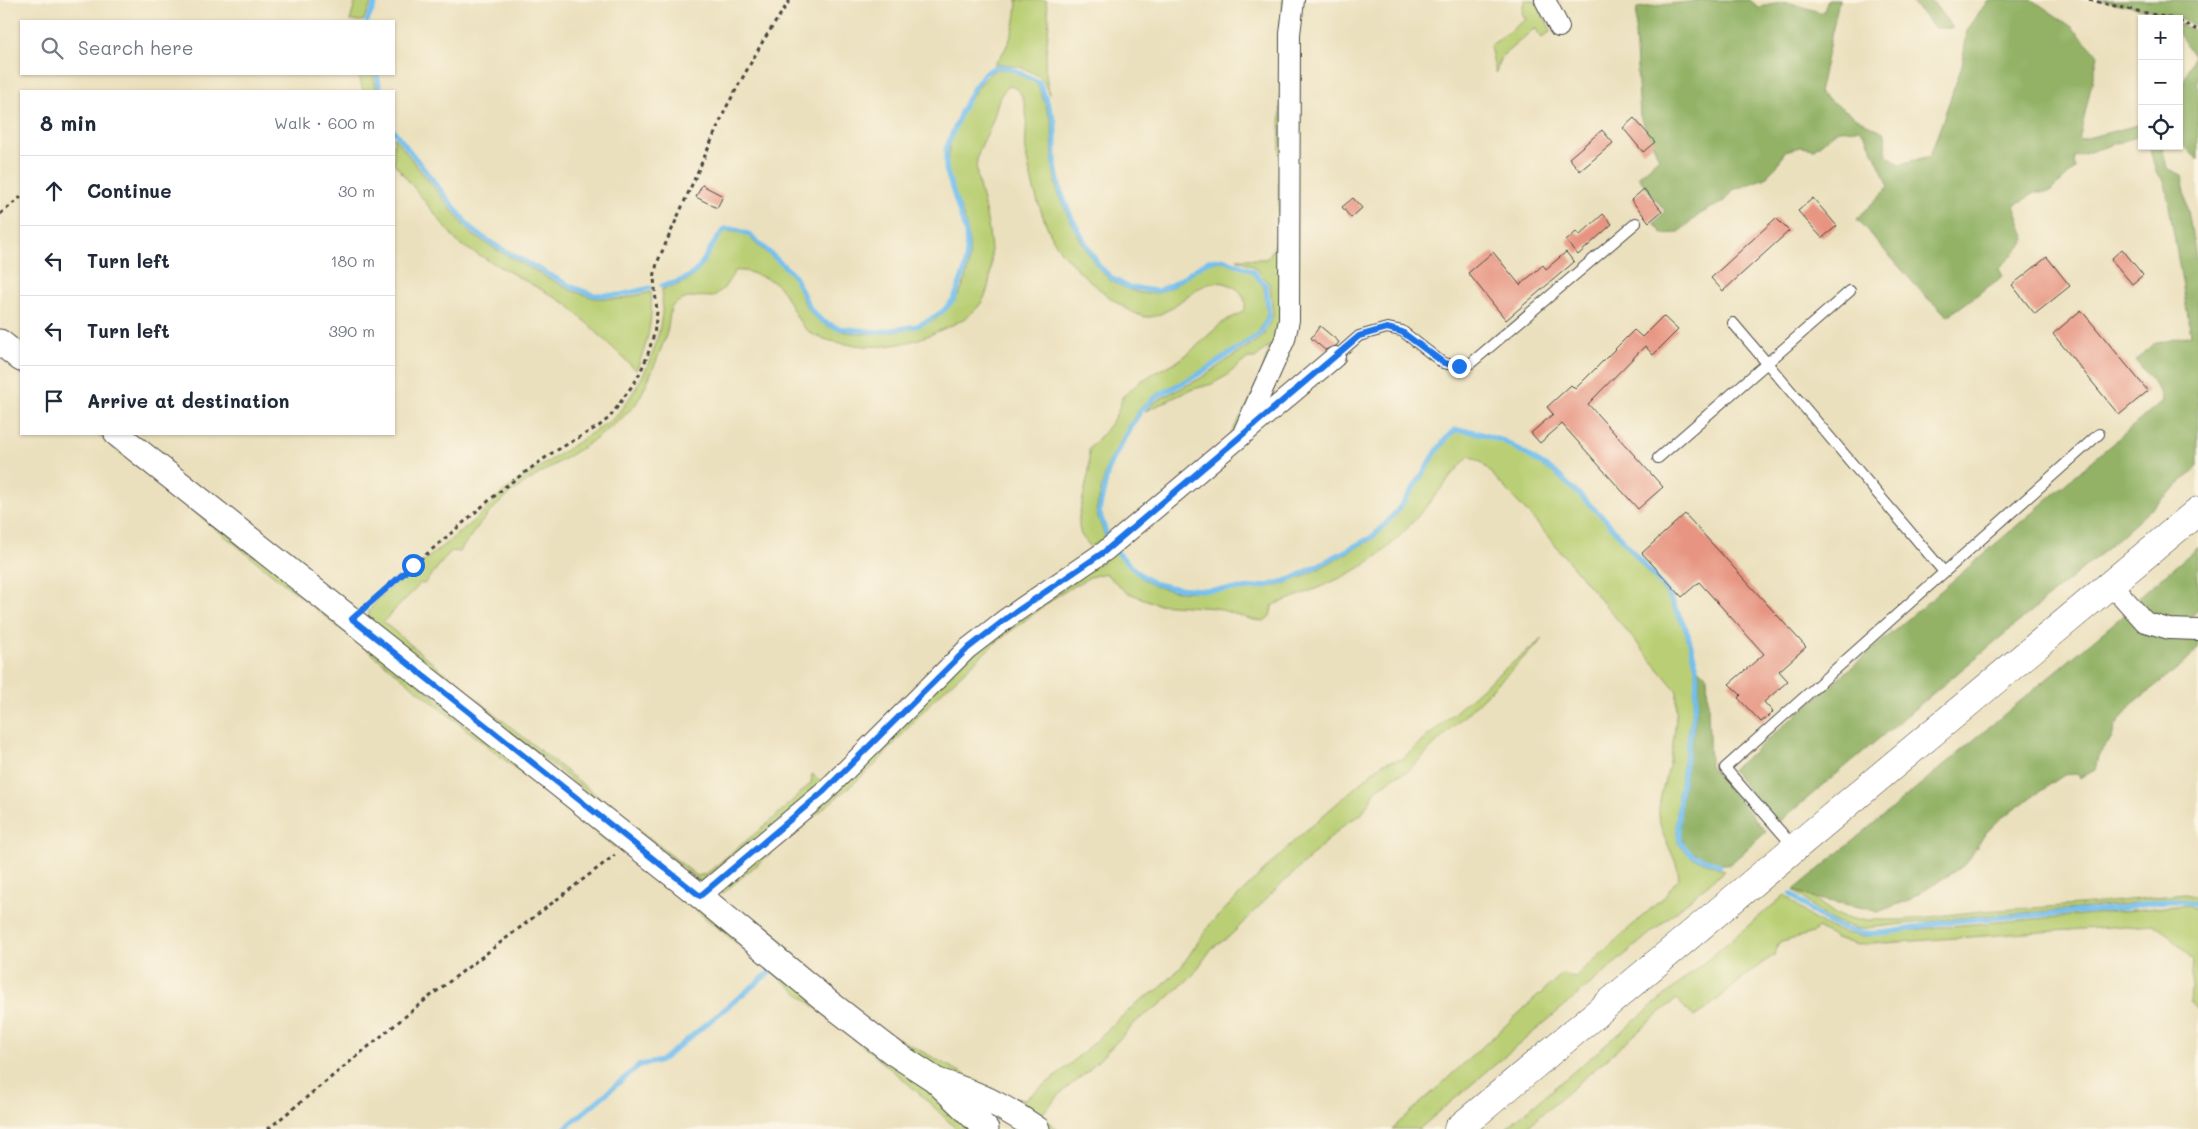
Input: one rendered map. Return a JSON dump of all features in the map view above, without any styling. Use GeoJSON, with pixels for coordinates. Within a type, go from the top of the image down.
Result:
{"type":"FeatureCollection","features":[{"type":"Feature","properties":{"kind":"highway"},"geometry":{"type":"LineString","coordinates":[[1458,1129],[2198,511]]}},
{"type":"Feature","properties":{"kind":"street"},"geometry":{"type":"LineString","coordinates":[[1242,435],[1285,339],[1288,320],[1290,34],[1294,0]]}},
{"type":"Feature","properties":{"kind":"street"},"geometry":{"type":"LineString","coordinates":[[1545,0],[1559,27]]}},
{"type":"Feature","properties":{"kind":"street"},"geometry":{"type":"LineString","coordinates":[[0,342],[20,358]]}},
{"type":"Feature","properties":{"kind":"street"},"geometry":{"type":"LineString","coordinates":[[700,896],[823,792],[967,649],[1007,618],[1104,552],[1335,357]]}},
{"type":"Feature","properties":{"kind":"street"},"geometry":{"type":"LineString","coordinates":[[118,435],[700,896],[828,1002],[894,1053],[934,1079],[986,1129]]}},
{"type":"Feature","properties":{"kind":"street"},"geometry":{"type":"LineString","coordinates":[[2110,584],[2145,622],[2169,628],[2198,630]]}},
{"type":"Feature","properties":{"kind":"street"},"geometry":{"type":"LineString","coordinates":[[934,1079],[972,1091],[996,1103],[1037,1129]]}},
{"type":"Feature","properties":{"kind":"lane"},"geometry":{"type":"LineString","coordinates":[[1335,357],[1359,336],[1387,328],[1402,332],[1444,363],[1459,366],[1470,363],[1636,223]]}},
{"type":"Feature","properties":{"kind":"lane"},"geometry":{"type":"LineString","coordinates":[[1658,458],[1850,291]]}},
{"type":"Feature","properties":{"kind":"lane"},"geometry":{"type":"LineString","coordinates":[[1733,323],[1944,572]]}},
{"type":"Feature","properties":{"kind":"lane"},"geometry":{"type":"LineString","coordinates":[[1795,848],[1725,768],[2099,434]]}},
{"type":"Feature","properties":{"kind":"path"},"geometry":{"type":"LineString","coordinates":[[352,619],[377,595],[506,486],[552,453],[599,426],[622,402],[637,379],[647,357],[654,334],[657,306],[654,278],[661,255],[727,106],[763,41],[790,0]]}},
{"type":"Feature","properties":{"kind":"path"},"geometry":{"type":"LineString","coordinates":[[2090,0],[2156,15]]}},
{"type":"Feature","properties":{"kind":"path"},"geometry":{"type":"LineString","coordinates":[[2183,24],[2198,30]]}},
{"type":"Feature","properties":{"kind":"path"},"geometry":{"type":"LineString","coordinates":[[0,214],[20,199]]}},
{"type":"Feature","properties":{"kind":"path"},"geometry":{"type":"LineString","coordinates":[[268,1129],[424,1001],[631,842]]}},
{"type":"Feature","properties":{"kind":"green space"},"geometry":{"type":"Polygon","coordinates":[[[356,0],[373,0],[363,20],[350,20],[356,0]]]}},
{"type":"Feature","properties":{"kind":"green space"},"geometry":{"type":"Polygon","coordinates":[[[1017,0],[1046,0],[1049,20],[1045,67],[1049,94],[1043,81],[1033,72],[1013,65],[994,64],[1005,50],[1011,34],[1017,0]]]}},
{"type":"Feature","properties":{"kind":"green space"},"geometry":{"type":"Polygon","coordinates":[[[1283,0],[1289,0],[1285,73],[1284,317],[1282,335],[1240,432],[1218,450],[1243,414],[1250,400],[1270,345],[1255,358],[1248,358],[1226,376],[1212,384],[1190,390],[1144,412],[1158,400],[1201,378],[1263,336],[1273,316],[1270,285],[1253,266],[1237,259],[1266,259],[1276,241],[1278,229],[1283,0]]]}},
{"type":"Feature","properties":{"kind":"green space"},"geometry":{"type":"Polygon","coordinates":[[[1524,0],[1536,0],[1551,31],[1542,38],[1535,28],[1501,57],[1496,73],[1490,46],[1526,19],[1522,14],[1524,0]]]}},
{"type":"Feature","properties":{"kind":"green space"},"geometry":{"type":"Polygon","coordinates":[[[1704,0],[1750,0],[1758,7],[1787,2],[1823,13],[1828,0],[1839,0],[1819,93],[1857,118],[1885,133],[1886,154],[1900,164],[1930,156],[1962,66],[1967,31],[1988,0],[2033,0],[2072,27],[2098,55],[2079,140],[2138,125],[2138,136],[2074,157],[2075,169],[2050,192],[2037,192],[2014,205],[2026,240],[1999,269],[2003,276],[1948,316],[1926,297],[1857,219],[1889,186],[1866,136],[1859,129],[1838,130],[1814,149],[1800,147],[1785,151],[1777,166],[1765,178],[1733,190],[1723,202],[1700,214],[1678,233],[1663,234],[1654,223],[1665,211],[1638,177],[1659,158],[1640,116],[1635,34],[1637,8],[1704,0]]]}},
{"type":"Feature","properties":{"kind":"green space"},"geometry":{"type":"Polygon","coordinates":[[[1910,0],[1931,0],[1953,28],[1935,28],[1910,0]]]}},
{"type":"Feature","properties":{"kind":"green space"},"geometry":{"type":"Polygon","coordinates":[[[2099,0],[2198,0],[2198,27],[2183,20],[2183,15],[2099,0]]]}},
{"type":"Feature","properties":{"kind":"green space"},"geometry":{"type":"Polygon","coordinates":[[[2183,26],[2198,32],[2198,160],[2183,145],[2183,83],[2194,56],[2183,40],[2183,26]]]}},
{"type":"Feature","properties":{"kind":"green space"},"geometry":{"type":"Polygon","coordinates":[[[996,69],[1007,69],[1037,83],[1052,123],[1053,166],[1057,190],[1085,248],[1098,268],[1111,281],[1141,293],[1158,293],[1174,286],[1208,263],[1223,261],[1250,271],[1264,287],[1267,315],[1258,333],[1197,373],[1155,395],[1140,408],[1129,425],[1107,466],[1096,511],[1107,543],[1094,551],[1081,535],[1079,527],[1079,516],[1089,471],[1089,449],[1114,418],[1121,404],[1122,397],[1143,380],[1188,354],[1225,321],[1242,312],[1245,306],[1244,297],[1234,287],[1222,283],[1211,283],[1191,293],[1161,314],[1146,317],[1122,306],[1086,278],[1061,251],[1046,224],[1027,161],[1025,105],[1018,89],[1010,86],[1002,93],[977,160],[978,178],[989,232],[991,268],[987,291],[980,305],[975,310],[957,323],[930,335],[905,343],[868,346],[841,343],[819,337],[806,329],[775,283],[749,272],[735,271],[724,288],[713,297],[691,297],[681,300],[672,306],[667,332],[648,381],[635,405],[607,431],[511,493],[496,506],[459,552],[451,551],[424,584],[421,583],[383,622],[697,876],[706,874],[774,818],[811,783],[812,774],[825,784],[701,882],[369,621],[369,611],[380,597],[477,518],[505,490],[613,419],[634,391],[651,358],[660,324],[662,289],[677,285],[696,274],[717,241],[726,231],[742,233],[748,236],[785,269],[796,283],[809,311],[829,327],[856,333],[884,333],[909,329],[939,317],[950,307],[958,295],[965,281],[968,267],[968,234],[948,169],[950,144],[969,100],[987,77],[996,69]]]}},
{"type":"Feature","properties":{"kind":"green space"},"geometry":{"type":"Polygon","coordinates":[[[359,75],[373,75],[377,90],[363,90],[359,75]]]}},
{"type":"Feature","properties":{"kind":"green space"},"geometry":{"type":"Polygon","coordinates":[[[395,138],[470,233],[497,250],[570,290],[594,298],[620,299],[651,292],[649,332],[636,370],[567,304],[459,244],[395,164],[395,138]]]}},
{"type":"Feature","properties":{"kind":"green space"},"geometry":{"type":"Polygon","coordinates":[[[2150,150],[2163,150],[2167,168],[2182,175],[2198,269],[2198,467],[2111,545],[1779,822],[1766,810],[1732,770],[2162,401],[2161,394],[2136,360],[2153,344],[2191,335],[2165,182],[2156,172],[2150,150]]]}},
{"type":"Feature","properties":{"kind":"green space"},"geometry":{"type":"Polygon","coordinates":[[[1456,431],[1503,442],[1554,474],[1603,519],[1665,593],[1685,631],[1695,668],[1694,699],[1678,795],[1676,825],[1678,843],[1691,857],[1725,870],[1419,1129],[1392,1129],[1562,974],[1575,977],[1665,896],[1679,877],[1675,861],[1662,832],[1659,816],[1661,797],[1674,738],[1677,691],[1534,520],[1481,462],[1469,456],[1408,528],[1385,550],[1346,575],[1273,605],[1270,616],[1264,621],[1253,620],[1216,608],[1157,604],[1126,592],[1105,573],[1090,577],[1057,596],[994,644],[932,701],[874,766],[722,894],[723,886],[944,675],[1115,552],[1137,574],[1159,588],[1201,592],[1254,589],[1292,581],[1373,539],[1402,507],[1443,445],[1456,431]]]}},
{"type":"Feature","properties":{"kind":"green space"},"geometry":{"type":"Polygon","coordinates":[[[98,435],[108,435],[617,843],[614,847],[98,435]]]}},
{"type":"Feature","properties":{"kind":"green space"},"geometry":{"type":"Polygon","coordinates":[[[2198,547],[2198,609],[2186,625],[2164,623],[2134,601],[2198,547]]]}},
{"type":"Feature","properties":{"kind":"green space"},"geometry":{"type":"Polygon","coordinates":[[[2127,612],[2198,635],[2198,648],[2188,660],[2131,705],[2098,756],[2095,770],[2080,778],[2077,774],[2064,775],[2000,819],[1985,834],[1966,864],[1909,900],[1878,912],[1813,898],[1794,890],[2127,612]]]}},
{"type":"Feature","properties":{"kind":"green space"},"geometry":{"type":"Polygon","coordinates":[[[1543,639],[1407,772],[1398,775],[1377,789],[1361,815],[1349,821],[1335,833],[1229,937],[1212,948],[1193,975],[1160,1005],[1139,1019],[1086,1073],[1062,1092],[1041,1115],[1057,1129],[1044,1129],[929,1066],[886,1032],[973,1079],[1012,1098],[1024,1100],[1059,1074],[1138,1002],[1159,989],[1181,967],[1211,923],[1294,841],[1383,763],[1402,759],[1497,675],[1543,639]]]}},
{"type":"Feature","properties":{"kind":"green space"},"geometry":{"type":"Polygon","coordinates":[[[1699,668],[1707,676],[1710,766],[1766,832],[1729,865],[1710,860],[1691,851],[1683,842],[1680,832],[1682,795],[1698,698],[1699,668]]]}},
{"type":"Feature","properties":{"kind":"green space"},"geometry":{"type":"Polygon","coordinates":[[[633,849],[896,1058],[973,1129],[956,1129],[926,1099],[893,1071],[626,855],[633,849]]]}},
{"type":"Feature","properties":{"kind":"green space"},"geometry":{"type":"Polygon","coordinates":[[[1794,890],[1813,898],[1835,914],[1857,920],[1902,920],[1982,911],[2081,905],[2185,894],[2198,897],[2198,903],[2181,899],[2165,900],[2077,909],[1976,916],[1857,929],[1833,921],[1818,911],[1794,890]]]}},
{"type":"Feature","properties":{"kind":"green space"},"geometry":{"type":"Polygon","coordinates":[[[1785,895],[1810,917],[1826,926],[1844,933],[1862,936],[1949,926],[2187,905],[2198,911],[2198,1010],[2190,1002],[2193,961],[2169,935],[2153,924],[1857,945],[1836,938],[1817,928],[1812,933],[1778,943],[1775,955],[1754,969],[1694,1017],[1676,999],[1525,1129],[1505,1129],[1785,895]]]}},
{"type":"Feature","properties":{"kind":"building"},"geometry":{"type":"Polygon","coordinates":[[[1634,118],[1655,142],[1643,152],[1623,128],[1634,118]]]}},
{"type":"Feature","properties":{"kind":"building"},"geometry":{"type":"Polygon","coordinates":[[[1602,130],[1613,143],[1580,171],[1569,158],[1602,130]]]}},
{"type":"Feature","properties":{"kind":"building"},"geometry":{"type":"Polygon","coordinates":[[[702,185],[723,196],[717,208],[696,197],[702,185]]]}},
{"type":"Feature","properties":{"kind":"building"},"geometry":{"type":"Polygon","coordinates":[[[1644,189],[1662,211],[1649,222],[1631,200],[1644,189]]]}},
{"type":"Feature","properties":{"kind":"building"},"geometry":{"type":"Polygon","coordinates":[[[1353,198],[1362,208],[1351,218],[1342,207],[1353,198]]]}},
{"type":"Feature","properties":{"kind":"building"},"geometry":{"type":"Polygon","coordinates":[[[1813,198],[1837,226],[1822,238],[1798,211],[1813,198]]]}},
{"type":"Feature","properties":{"kind":"building"},"geometry":{"type":"Polygon","coordinates":[[[1603,214],[1612,224],[1578,255],[1566,241],[1576,232],[1580,235],[1603,214]]]}},
{"type":"Feature","properties":{"kind":"building"},"geometry":{"type":"Polygon","coordinates":[[[1776,218],[1789,231],[1723,291],[1711,278],[1776,218]]]}},
{"type":"Feature","properties":{"kind":"building"},"geometry":{"type":"Polygon","coordinates":[[[2122,249],[2143,275],[2132,284],[2111,259],[2122,249]]]}},
{"type":"Feature","properties":{"kind":"building"},"geometry":{"type":"Polygon","coordinates":[[[1493,252],[1520,285],[1543,265],[1546,269],[1566,252],[1574,262],[1506,320],[1468,273],[1493,252]]]}},
{"type":"Feature","properties":{"kind":"building"},"geometry":{"type":"Polygon","coordinates":[[[2047,257],[2070,286],[2035,314],[2012,285],[2047,257]]]}},
{"type":"Feature","properties":{"kind":"building"},"geometry":{"type":"Polygon","coordinates":[[[2081,310],[2148,391],[2119,415],[2053,334],[2081,310]]]}},
{"type":"Feature","properties":{"kind":"building"},"geometry":{"type":"Polygon","coordinates":[[[1663,316],[1678,330],[1653,355],[1645,346],[1588,404],[1663,487],[1638,509],[1562,424],[1540,443],[1531,433],[1553,414],[1547,407],[1571,385],[1575,389],[1634,330],[1642,337],[1663,316]]]}},
{"type":"Feature","properties":{"kind":"building"},"geometry":{"type":"Polygon","coordinates":[[[1320,326],[1339,342],[1336,346],[1325,350],[1311,338],[1320,326]]]}},
{"type":"Feature","properties":{"kind":"building"},"geometry":{"type":"Polygon","coordinates":[[[1685,514],[1806,647],[1779,671],[1788,681],[1764,702],[1773,712],[1761,722],[1738,698],[1741,695],[1729,684],[1764,654],[1699,582],[1682,597],[1642,553],[1685,514]]]}},
{"type":"Feature","properties":{"kind":"waterway"},"geometry":{"type":"LineString","coordinates":[[367,20],[377,0]]}},
{"type":"Feature","properties":{"kind":"waterway"},"geometry":{"type":"LineString","coordinates":[[662,286],[677,282],[695,272],[716,239],[725,229],[734,229],[749,234],[793,274],[811,310],[822,321],[838,328],[878,332],[917,326],[929,320],[943,311],[954,299],[965,269],[966,233],[946,169],[946,149],[962,110],[973,89],[984,74],[995,67],[1007,67],[1039,82],[1055,122],[1055,166],[1060,190],[1071,217],[1087,246],[1099,266],[1113,279],[1128,287],[1157,291],[1173,284],[1208,261],[1223,259],[1251,270],[1266,286],[1269,316],[1260,334],[1199,374],[1156,397],[1142,409],[1131,426],[1109,467],[1099,511],[1108,539]]}},
{"type":"Feature","properties":{"kind":"waterway"},"geometry":{"type":"LineString","coordinates":[[377,75],[380,90]]}},
{"type":"Feature","properties":{"kind":"waterway"},"geometry":{"type":"LineString","coordinates":[[395,132],[472,230],[498,247],[572,287],[594,295],[620,295],[650,288]]}},
{"type":"Feature","properties":{"kind":"waterway"},"geometry":{"type":"LineString","coordinates":[[1116,551],[1138,573],[1153,583],[1169,587],[1201,590],[1242,589],[1266,586],[1292,579],[1372,537],[1400,507],[1441,444],[1455,430],[1471,431],[1504,441],[1555,472],[1604,518],[1667,592],[1687,631],[1697,668],[1696,699],[1680,795],[1678,825],[1680,842],[1692,855],[1720,865]]}},
{"type":"Feature","properties":{"kind":"waterway"},"geometry":{"type":"LineString","coordinates":[[1791,894],[1827,921],[1843,929],[1863,933],[1899,931],[1946,922],[2120,908],[2170,901],[2180,901],[2198,906]]}},
{"type":"Feature","properties":{"kind":"waterway"},"geometry":{"type":"LineString","coordinates":[[564,1129],[640,1065],[661,1061],[770,972]]}},
{"type":"Feature","properties":{"kind":"route"},"geometry":{"type":"LineString","coordinates":[[413,565],[352,619],[700,896],[823,792],[967,649],[1007,618],[1104,552],[1359,336],[1387,328],[1402,332],[1444,363],[1459,366]]}}]}
